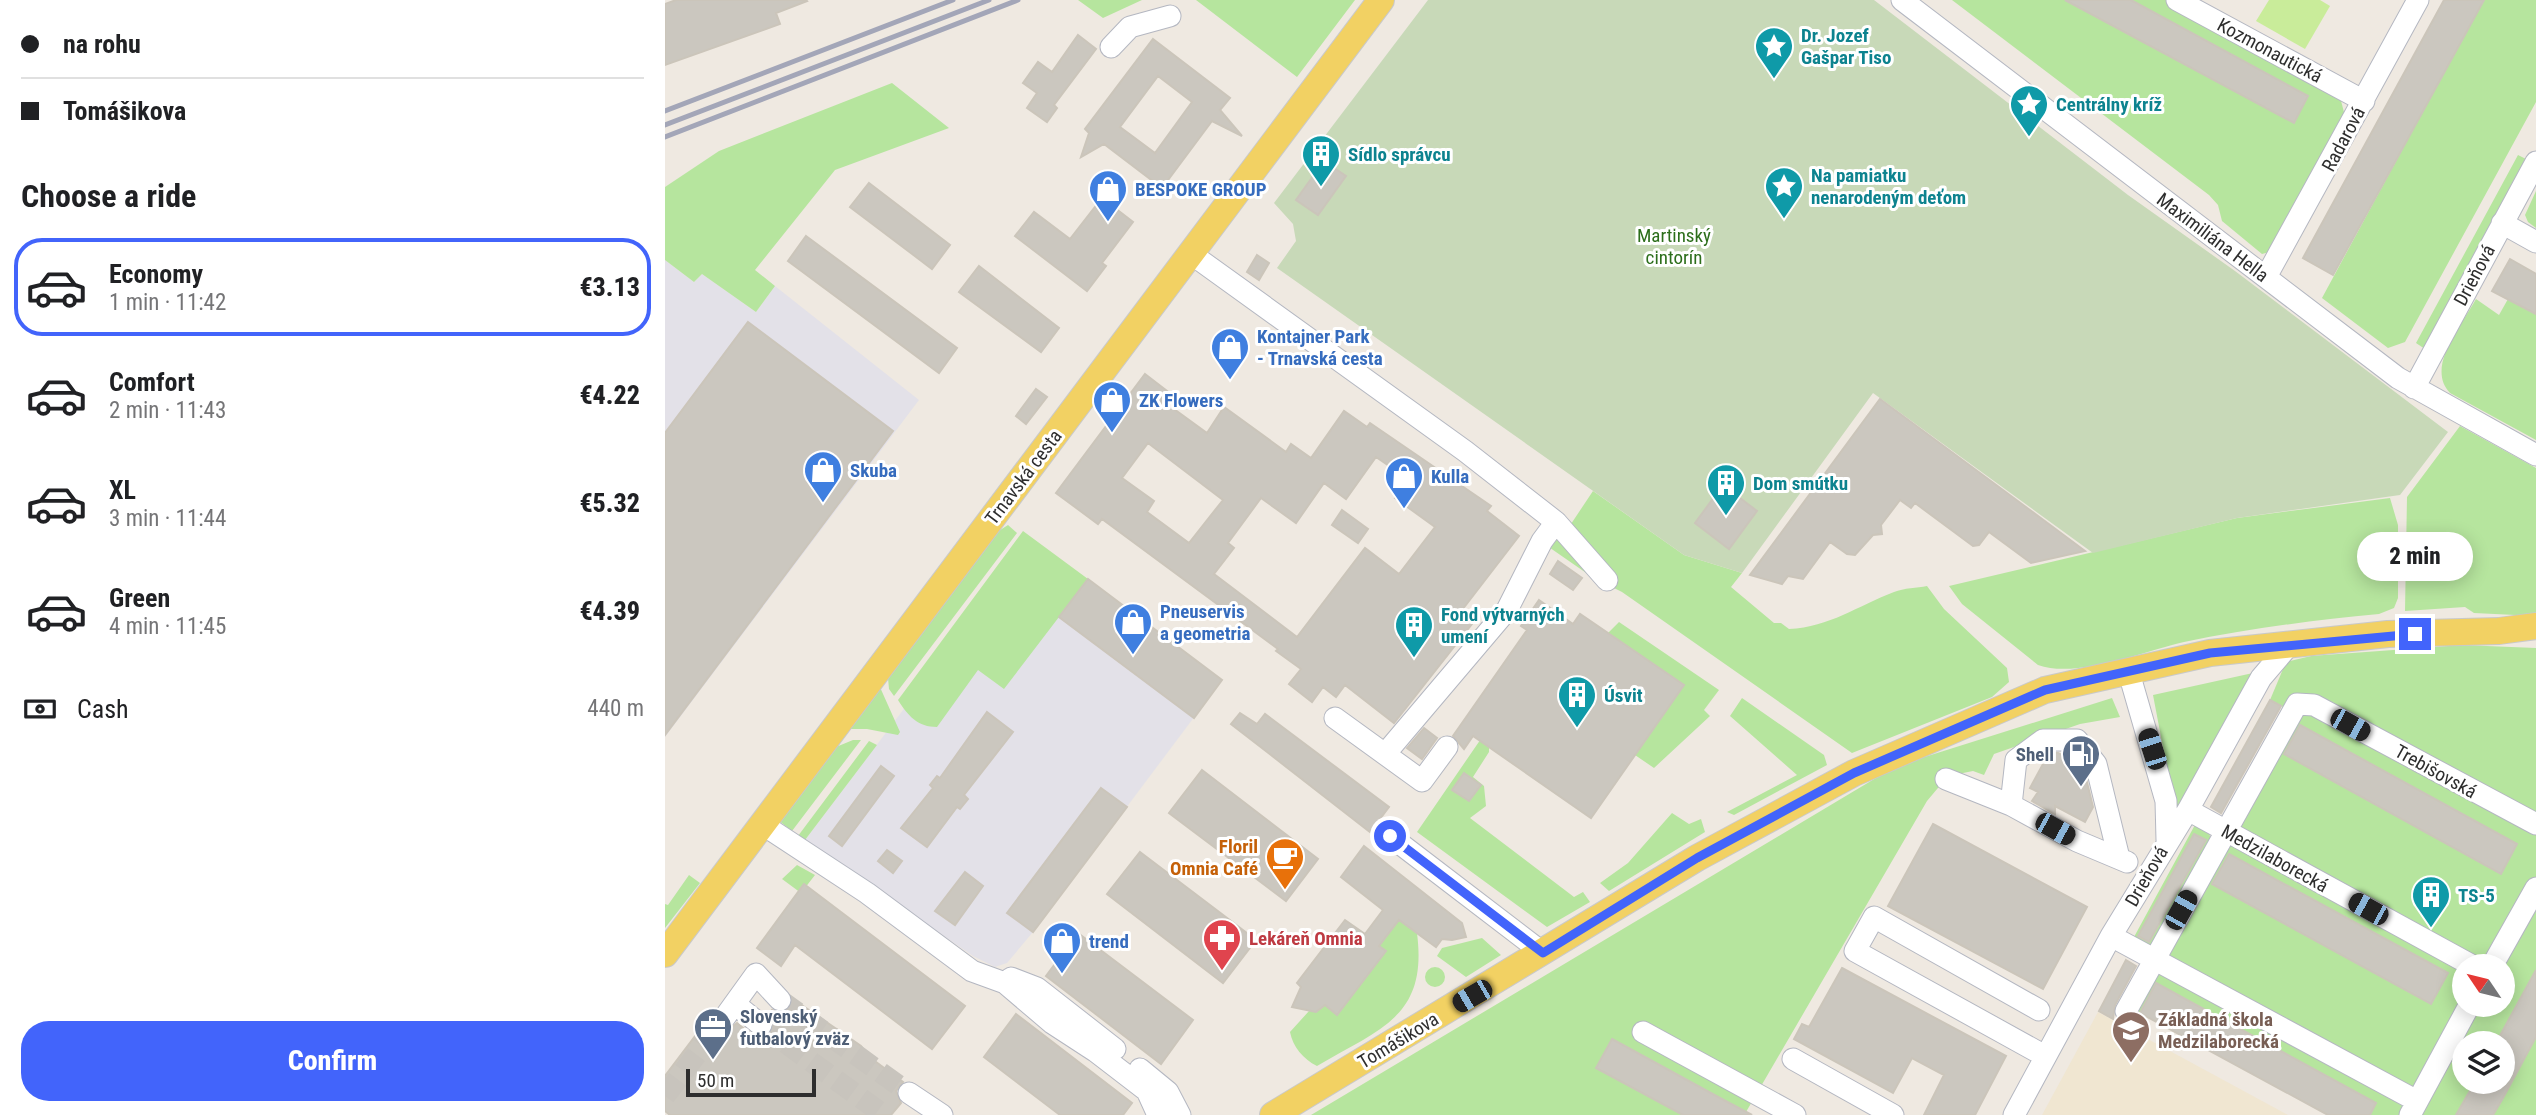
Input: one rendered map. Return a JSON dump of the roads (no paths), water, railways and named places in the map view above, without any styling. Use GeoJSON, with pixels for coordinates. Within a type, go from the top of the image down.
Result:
{"type":"FeatureCollection","features":[{"type":"Feature","properties":{"kind":"main road","name":"Trnavská cesta"},"geometry":{"type":"LineString","coordinates":[[665,954],[1381,0]]}},
{"type":"Feature","properties":{"kind":"main road","name":"Tomášikova"},"geometry":{"type":"LineString","coordinates":[[1273,1115],[1697,858],[1854,773],[2045,690],[2210,653],[2388,634],[2499,631],[2536,626]]}},
{"type":"Feature","properties":{"kind":"main road","name":"Tomášikova"},"geometry":{"type":"LineString","coordinates":[[2499,631],[2536,643]]}},
{"type":"Feature","properties":{"kind":"street","name":"Maximiliána Hella"},"geometry":{"type":"LineString","coordinates":[[1902,0],[2414,388],[2536,455]]}},
{"type":"Feature","properties":{"kind":"street","name":"Kozmonautická"},"geometry":{"type":"LineString","coordinates":[[2177,0],[2364,101]]}},
{"type":"Feature","properties":{"kind":"street","name":"Radarová"},"geometry":{"type":"LineString","coordinates":[[2266,277],[2418,0]]}},
{"type":"Feature","properties":{"kind":"street"},"geometry":{"type":"LineString","coordinates":[[1111,47],[1130,27],[1170,16]]}},
{"type":"Feature","properties":{"kind":"street","name":"Drieňová"},"geometry":{"type":"LineString","coordinates":[[2414,388],[2536,162]]}},
{"type":"Feature","properties":{"kind":"street"},"geometry":{"type":"LineString","coordinates":[[2502,223],[2536,242]]}},
{"type":"Feature","properties":{"kind":"street"},"geometry":{"type":"LineString","coordinates":[[1190,253],[1454,443],[1556,522],[1607,580]]}},
{"type":"Feature","properties":{"kind":"street"},"geometry":{"type":"LineString","coordinates":[[1385,754],[1507,610],[1542,541],[1556,522]]}},
{"type":"Feature","properties":{"kind":"street","name":"Drieňová"},"geometry":{"type":"LineString","coordinates":[[2014,1115],[2147,874],[2188,810],[2261,678],[2290,644]]}},
{"type":"Feature","properties":{"kind":"street"},"geometry":{"type":"LineString","coordinates":[[2129,673],[2161,775],[2166,801],[2167,840]]}},
{"type":"Feature","properties":{"kind":"street","name":"Trebišovská"},"geometry":{"type":"LineString","coordinates":[[2224,830],[2297,704],[2314,705],[2536,824]]}},
{"type":"Feature","properties":{"kind":"street"},"geometry":{"type":"LineString","coordinates":[[1335,718],[1422,781],[1447,747]]}},
{"type":"Feature","properties":{"kind":"street"},"geometry":{"type":"LineString","coordinates":[[2011,805],[2016,760],[2043,740],[2077,740],[2096,764],[2119,858]]}},
{"type":"Feature","properties":{"kind":"street"},"geometry":{"type":"LineString","coordinates":[[1946,779],[2011,805],[2077,841],[2119,858],[2147,874]]}},
{"type":"Feature","properties":{"kind":"street","name":"Medzilaborecká"},"geometry":{"type":"LineString","coordinates":[[2188,810],[2452,955]]}},
{"type":"Feature","properties":{"kind":"street"},"geometry":{"type":"LineString","coordinates":[[762,824],[867,893],[972,971],[1037,988],[1168,1091],[1180,1115]]}},
{"type":"Feature","properties":{"kind":"street"},"geometry":{"type":"LineString","coordinates":[[2126,1011],[2224,830]]}},
{"type":"Feature","properties":{"kind":"street"},"geometry":{"type":"LineString","coordinates":[[1390,836],[1543,953]]}},
{"type":"Feature","properties":{"kind":"street"},"geometry":{"type":"LineString","coordinates":[[2499,954],[2536,888]]}},
{"type":"Feature","properties":{"kind":"street"},"geometry":{"type":"LineString","coordinates":[[2039,1010],[1874,917],[1855,951],[2045,1056]]}},
{"type":"Feature","properties":{"kind":"street"},"geometry":{"type":"LineString","coordinates":[[2112,936],[2414,1108],[2463,1017]]}},
{"type":"Feature","properties":{"kind":"street"},"geometry":{"type":"LineString","coordinates":[[761,1025],[730,1011],[756,975],[780,1000]]}},
{"type":"Feature","properties":{"kind":"street"},"geometry":{"type":"LineString","coordinates":[[1008,980],[1010,990],[1147,1091],[1159,1115]]}},
{"type":"Feature","properties":{"kind":"street"},"geometry":{"type":"LineString","coordinates":[[1643,1031],[1795,1115]]}},
{"type":"Feature","properties":{"kind":"street"},"geometry":{"type":"LineString","coordinates":[[1793,1059],[1893,1115]]}},
{"type":"Feature","properties":{"kind":"street"},"geometry":{"type":"LineString","coordinates":[[909,1093],[931,1112]]}},
{"type":"Feature","properties":{"kind":"tunnel"},"geometry":{"type":"LineString","coordinates":[[780,1000],[909,1093]]}},
{"type":"Feature","properties":{"kind":"tunnel"},"geometry":{"type":"LineString","coordinates":[[665,1096],[725,1017]]}},
{"type":"Feature","properties":{"kind":"tunnel"},"geometry":{"type":"LineString","coordinates":[[761,1025],[884,1115]]}},
{"type":"Feature","properties":{"kind":"railway"},"geometry":{"type":"LineString","coordinates":[[665,111],[953,0]]}},
{"type":"Feature","properties":{"kind":"railway"},"geometry":{"type":"LineString","coordinates":[[665,125],[989,0]]}},
{"type":"Feature","properties":{"kind":"railway"},"geometry":{"type":"LineString","coordinates":[[665,137],[1018,0]]}},
{"type":"Feature","properties":{"kind":"place","name":"Dr. Jozef Gašpar Tiso"},"geometry":{"type":"Point","coordinates":[1774,80]}},
{"type":"Feature","properties":{"kind":"place","name":"Centrálny kríž"},"geometry":{"type":"Point","coordinates":[2029,138]}},
{"type":"Feature","properties":{"kind":"place","name":"Sídlo správcu"},"geometry":{"type":"Point","coordinates":[1321,188]}},
{"type":"Feature","properties":{"kind":"place","name":"Na pamiatku nenarodeným deťom"},"geometry":{"type":"Point","coordinates":[1784,220]}},
{"type":"Feature","properties":{"kind":"place","name":"BESPOKE GROUP"},"geometry":{"type":"Point","coordinates":[1108,223]}},
{"type":"Feature","properties":{"kind":"place","name":"Kontajner Park - Trnavská cesta"},"geometry":{"type":"Point","coordinates":[1230,381]}},
{"type":"Feature","properties":{"kind":"place","name":"ZK Flowers"},"geometry":{"type":"Point","coordinates":[1112,434]}},
{"type":"Feature","properties":{"kind":"place","name":"Skuba"},"geometry":{"type":"Point","coordinates":[823,504]}},
{"type":"Feature","properties":{"kind":"place","name":"Kulla"},"geometry":{"type":"Point","coordinates":[1404,510]}},
{"type":"Feature","properties":{"kind":"place","name":"Dom smútku"},"geometry":{"type":"Point","coordinates":[1726,517]}},
{"type":"Feature","properties":{"kind":"place","name":"Pneuservis a geometria"},"geometry":{"type":"Point","coordinates":[1133,656]}},
{"type":"Feature","properties":{"kind":"place","name":"Fond výtvarných umení"},"geometry":{"type":"Point","coordinates":[1414,659]}},
{"type":"Feature","properties":{"kind":"place","name":"Úsvit"},"geometry":{"type":"Point","coordinates":[1577,729]}},
{"type":"Feature","properties":{"kind":"place","name":"Shell"},"geometry":{"type":"Point","coordinates":[2081,788]}},
{"type":"Feature","properties":{"kind":"place","name":"Floril Omnia Café"},"geometry":{"type":"Point","coordinates":[1285,891]}},
{"type":"Feature","properties":{"kind":"place","name":"TS-5"},"geometry":{"type":"Point","coordinates":[2431,929]}},
{"type":"Feature","properties":{"kind":"place","name":"Lekáreň Omnia"},"geometry":{"type":"Point","coordinates":[1222,972]}},
{"type":"Feature","properties":{"kind":"place","name":"trend"},"geometry":{"type":"Point","coordinates":[1062,975]}},
{"type":"Feature","properties":{"kind":"place","name":"Slovenský futbalový zväz"},"geometry":{"type":"Point","coordinates":[713,1061]}},
{"type":"Feature","properties":{"kind":"place","name":"Základná škola Medzilaborecká"},"geometry":{"type":"Point","coordinates":[2131,1064]}},
{"type":"Feature","properties":{"kind":"park label","name":"Martinský cintorín"},"geometry":{"type":"Point","coordinates":[1674,246]}}]}
